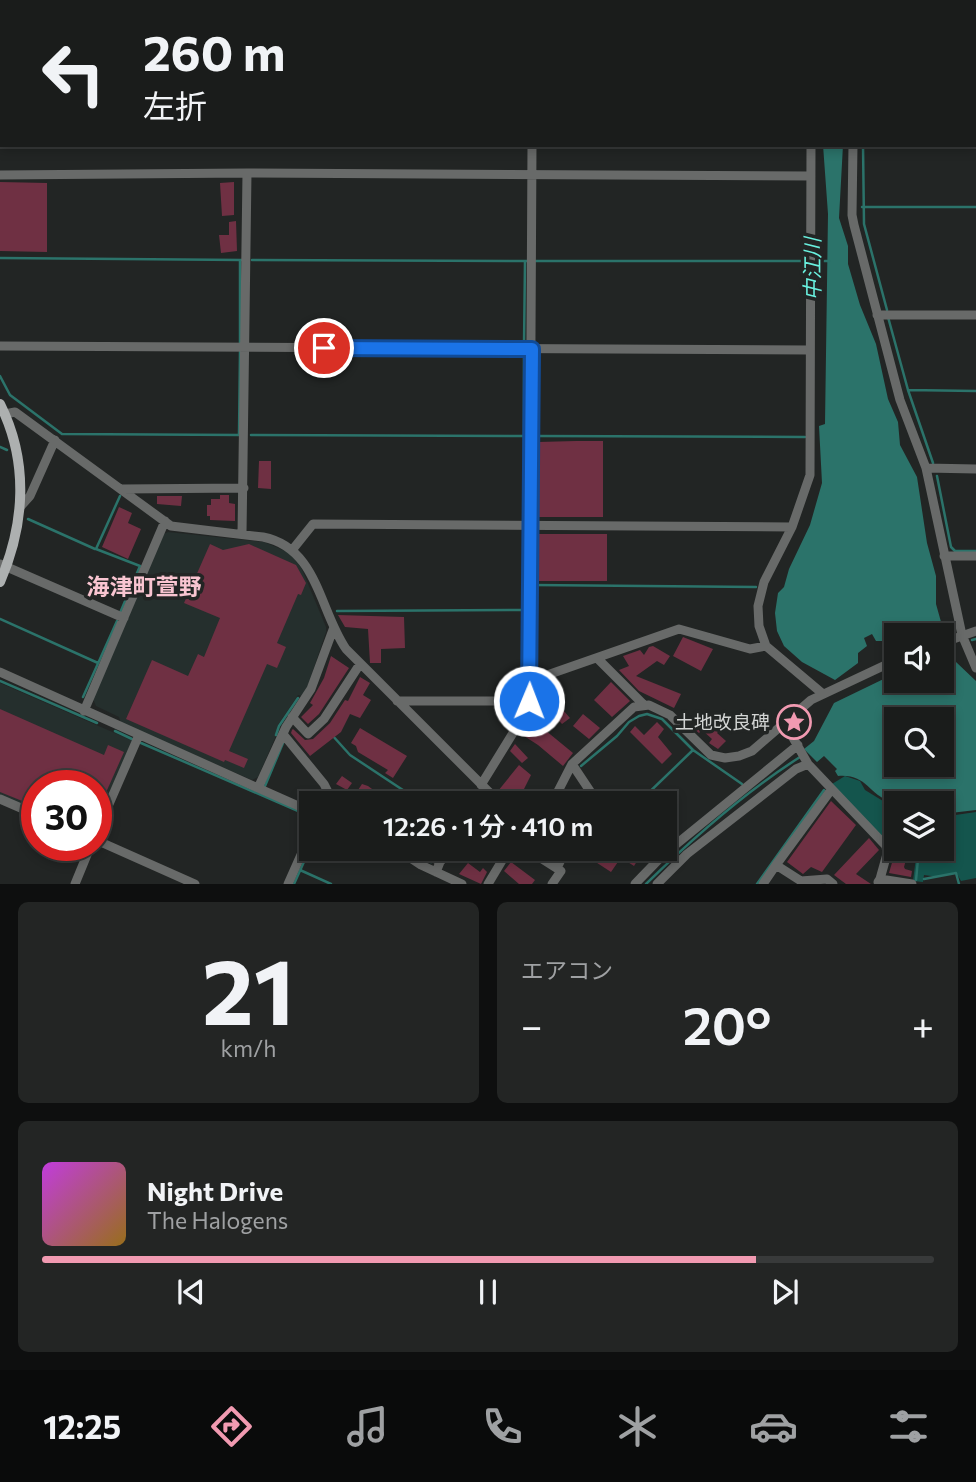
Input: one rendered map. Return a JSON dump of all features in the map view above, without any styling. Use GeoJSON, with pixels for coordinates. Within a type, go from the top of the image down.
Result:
{"type":"FeatureCollection","features":[{"type":"Feature","properties":{"kind":"main road"},"geometry":{"type":"LineString","coordinates":[[0,582],[3,565],[15,541],[21,506],[19,465],[3,409]]}},
{"type":"Feature","properties":{"kind":"street"},"geometry":{"type":"LineString","coordinates":[[481,785],[529,707],[532,147]]}},
{"type":"Feature","properties":{"kind":"street"},"geometry":{"type":"LineString","coordinates":[[811,147],[810,475],[792,527],[760,594],[760,626],[766,646],[823,694]]}},
{"type":"Feature","properties":{"kind":"street"},"geometry":{"type":"LineString","coordinates":[[853,147],[852,215],[900,401],[926,468],[962,635],[976,668]]}},
{"type":"Feature","properties":{"kind":"street"},"geometry":{"type":"LineString","coordinates":[[242,534],[247,173]]}},
{"type":"Feature","properties":{"kind":"street"},"geometry":{"type":"LineString","coordinates":[[0,175],[247,173],[811,176]]}},
{"type":"Feature","properties":{"kind":"street"},"geometry":{"type":"LineString","coordinates":[[877,314],[976,315]]}},
{"type":"Feature","properties":{"kind":"street"},"geometry":{"type":"LineString","coordinates":[[0,346],[810,350]]}},
{"type":"Feature","properties":{"kind":"street"},"geometry":{"type":"LineString","coordinates":[[3,409],[15,412],[171,526],[274,539],[293,549],[308,567],[346,649],[486,791]]}},
{"type":"Feature","properties":{"kind":"street"},"geometry":{"type":"LineString","coordinates":[[21,506],[30,496],[55,440]]}},
{"type":"Feature","properties":{"kind":"street"},"geometry":{"type":"LineString","coordinates":[[926,468],[976,469]]}},
{"type":"Feature","properties":{"kind":"street"},"geometry":{"type":"LineString","coordinates":[[122,489],[244,488]]}},
{"type":"Feature","properties":{"kind":"street"},"geometry":{"type":"LineString","coordinates":[[85,710],[165,521]]}},
{"type":"Feature","properties":{"kind":"street"},"geometry":{"type":"LineString","coordinates":[[293,549],[313,524],[792,527]]}},
{"type":"Feature","properties":{"kind":"street"},"geometry":{"type":"LineString","coordinates":[[944,555],[976,556]]}},
{"type":"Feature","properties":{"kind":"street"},"geometry":{"type":"LineString","coordinates":[[3,565],[124,618]]}},
{"type":"Feature","properties":{"kind":"street"},"geometry":{"type":"LineString","coordinates":[[258,788],[292,717],[311,689],[334,627]]}},
{"type":"Feature","properties":{"kind":"street"},"geometry":{"type":"LineString","coordinates":[[530,681],[679,629],[750,649],[766,646]]}},
{"type":"Feature","properties":{"kind":"street"},"geometry":{"type":"LineString","coordinates":[[954,638],[976,631]]}},
{"type":"Feature","properties":{"kind":"street"},"geometry":{"type":"LineString","coordinates":[[597,657],[643,704],[670,715],[711,755],[724,758],[752,751],[811,700],[884,666]]}},
{"type":"Feature","properties":{"kind":"street"},"geometry":{"type":"LineString","coordinates":[[292,717],[308,734],[324,719],[360,664]]}},
{"type":"Feature","properties":{"kind":"street"},"geometry":{"type":"LineString","coordinates":[[0,672],[299,805]]}},
{"type":"Feature","properties":{"kind":"street"},"geometry":{"type":"LineString","coordinates":[[397,701],[529,701]]}},
{"type":"Feature","properties":{"kind":"street"},"geometry":{"type":"LineString","coordinates":[[558,791],[572,764],[607,734],[626,713],[643,704]]}},
{"type":"Feature","properties":{"kind":"street"},"geometry":{"type":"LineString","coordinates":[[784,722],[807,761],[831,790],[886,846],[887,854],[878,881],[912,884]]}},
{"type":"Feature","properties":{"kind":"street"},"geometry":{"type":"LineString","coordinates":[[283,734],[324,784],[325,791]]}},
{"type":"Feature","properties":{"kind":"street"},"geometry":{"type":"LineString","coordinates":[[112,797],[139,735]]}},
{"type":"Feature","properties":{"kind":"street"},"geometry":{"type":"LineString","coordinates":[[677,838],[799,746]]}},
{"type":"Feature","properties":{"kind":"street"},"geometry":{"type":"LineString","coordinates":[[657,884],[687,854],[807,761]]}},
{"type":"Feature","properties":{"kind":"street"},"geometry":{"type":"LineString","coordinates":[[572,764],[590,791]]}},
{"type":"Feature","properties":{"kind":"street"},"geometry":{"type":"LineString","coordinates":[[763,884],[831,790]]}},
{"type":"Feature","properties":{"kind":"street"},"geometry":{"type":"LineString","coordinates":[[0,799],[21,808]]}},
{"type":"Feature","properties":{"kind":"street"},"geometry":{"type":"LineString","coordinates":[[112,848],[195,884]]}},
{"type":"Feature","properties":{"kind":"street"},"geometry":{"type":"LineString","coordinates":[[288,884],[299,859]]}},
{"type":"Feature","properties":{"kind":"street"},"geometry":{"type":"LineString","coordinates":[[75,884],[84,861]]}},
{"type":"Feature","properties":{"kind":"street"},"geometry":{"type":"LineString","coordinates":[[424,861],[438,867]]}},
{"type":"Feature","properties":{"kind":"street"},"geometry":{"type":"LineString","coordinates":[[432,861],[462,884]]}},
{"type":"Feature","properties":{"kind":"street"},"geometry":{"type":"LineString","coordinates":[[438,867],[443,861]]}},
{"type":"Feature","properties":{"kind":"street"},"geometry":{"type":"LineString","coordinates":[[488,884],[502,861]]}},
{"type":"Feature","properties":{"kind":"street"},"geometry":{"type":"LineString","coordinates":[[547,861],[561,871],[552,884]]}},
{"type":"Feature","properties":{"kind":"street"},"geometry":{"type":"LineString","coordinates":[[557,868],[560,861]]}},
{"type":"Feature","properties":{"kind":"street"},"geometry":{"type":"LineString","coordinates":[[635,884],[652,861]]}},
{"type":"Feature","properties":{"kind":"street"},"geometry":{"type":"LineString","coordinates":[[776,865],[802,882],[827,879],[833,884]]}},
{"type":"Feature","properties":{"kind":"shaded area"},"geometry":{"type":"Polygon","coordinates":[[[823,147],[843,147],[839,218],[848,246],[848,264],[860,305],[876,344],[888,399],[898,422],[900,445],[917,477],[927,543],[936,576],[936,604],[941,623],[884,623],[884,645],[882,641],[876,641],[872,634],[864,638],[867,646],[858,653],[858,663],[835,680],[802,662],[784,646],[777,631],[775,613],[778,593],[784,587],[789,569],[810,525],[822,483],[819,426],[825,424],[828,214],[823,147]]]}},
{"type":"Feature","properties":{"kind":"shaded area"},"geometry":{"type":"Polygon","coordinates":[[[168,532],[264,542],[288,552],[301,567],[326,627],[307,688],[302,696],[298,695],[278,725],[258,777],[252,780],[121,723],[119,717],[96,706],[93,699],[164,534],[168,532]]]}},
{"type":"Feature","properties":{"kind":"shaded area"},"geometry":{"type":"Polygon","coordinates":[[[954,658],[976,681],[976,810],[954,813],[954,791],[884,791],[884,799],[855,778],[838,776],[835,771],[837,769],[824,756],[817,762],[804,749],[814,741],[834,703],[884,679],[884,693],[954,693],[954,658]]]}},
{"type":"Feature","properties":{"kind":"shaded area"},"geometry":{"type":"Polygon","coordinates":[[[0,683],[133,741],[112,790],[112,770],[21,770],[21,805],[0,796],[0,683]]]}},
{"type":"Feature","properties":{"kind":"shaded area"},"geometry":{"type":"Polygon","coordinates":[[[845,776],[860,781],[865,790],[884,802],[884,839],[832,784],[845,776]]]}},
{"type":"Feature","properties":{"kind":"shaded area"},"geometry":{"type":"Polygon","coordinates":[[[976,812],[976,878],[961,881],[956,872],[939,877],[924,875],[923,882],[913,881],[916,861],[954,861],[954,815],[976,812]]]}},
{"type":"Feature","properties":{"kind":"building"},"geometry":{"type":"Polygon","coordinates":[[[0,182],[47,183],[47,252],[0,251],[0,182]]]}},
{"type":"Feature","properties":{"kind":"building"},"geometry":{"type":"Polygon","coordinates":[[[234,182],[234,215],[222,216],[220,183],[234,182]]]}},
{"type":"Feature","properties":{"kind":"building"},"geometry":{"type":"Polygon","coordinates":[[[236,221],[237,251],[221,253],[219,235],[229,235],[229,222],[236,221]]]}},
{"type":"Feature","properties":{"kind":"building"},"geometry":{"type":"Polygon","coordinates":[[[603,441],[603,517],[538,517],[538,442],[603,441]]]}},
{"type":"Feature","properties":{"kind":"building"},"geometry":{"type":"Polygon","coordinates":[[[259,461],[271,461],[271,489],[258,488],[259,461]]]}},
{"type":"Feature","properties":{"kind":"building"},"geometry":{"type":"Polygon","coordinates":[[[220,495],[229,495],[229,503],[235,504],[235,521],[210,520],[210,516],[207,516],[207,505],[211,505],[211,499],[220,499],[220,495]]]}},
{"type":"Feature","properties":{"kind":"building"},"geometry":{"type":"Polygon","coordinates":[[[157,496],[182,496],[181,506],[157,504],[157,496]]]}},
{"type":"Feature","properties":{"kind":"building"},"geometry":{"type":"Polygon","coordinates":[[[119,507],[132,513],[128,523],[141,529],[128,559],[102,547],[119,507]]]}},
{"type":"Feature","properties":{"kind":"building"},"geometry":{"type":"Polygon","coordinates":[[[537,534],[607,534],[607,581],[537,581],[537,534]]]}},
{"type":"Feature","properties":{"kind":"building"},"geometry":{"type":"Polygon","coordinates":[[[210,544],[223,550],[249,544],[296,565],[306,583],[301,595],[298,594],[277,643],[286,647],[277,668],[267,664],[229,751],[248,759],[244,768],[225,760],[224,762],[126,719],[152,660],[188,676],[198,654],[204,657],[220,618],[184,603],[210,544]]]}},
{"type":"Feature","properties":{"kind":"building"},"geometry":{"type":"Polygon","coordinates":[[[338,615],[404,617],[405,648],[381,649],[381,663],[370,663],[368,629],[345,627],[338,615]]]}},
{"type":"Feature","properties":{"kind":"building"},"geometry":{"type":"Polygon","coordinates":[[[683,637],[713,649],[701,671],[673,656],[683,637]]]}},
{"type":"Feature","properties":{"kind":"building"},"geometry":{"type":"Polygon","coordinates":[[[653,646],[670,656],[664,665],[657,661],[636,676],[681,694],[674,708],[639,691],[619,670],[629,666],[623,656],[640,650],[644,655],[649,647],[653,646]]]}},
{"type":"Feature","properties":{"kind":"building"},"geometry":{"type":"Polygon","coordinates":[[[331,656],[349,668],[319,714],[308,724],[301,717],[313,705],[310,703],[324,678],[331,656]]]}},
{"type":"Feature","properties":{"kind":"building"},"geometry":{"type":"Polygon","coordinates":[[[360,677],[370,683],[363,695],[371,700],[360,718],[350,714],[341,732],[310,756],[291,733],[292,730],[305,740],[313,739],[330,723],[345,700],[348,701],[360,677]]]}},
{"type":"Feature","properties":{"kind":"building"},"geometry":{"type":"Polygon","coordinates":[[[611,682],[630,701],[612,717],[594,700],[611,682]]]}},
{"type":"Feature","properties":{"kind":"building"},"geometry":{"type":"Polygon","coordinates":[[[557,703],[570,718],[562,724],[549,710],[557,703]]]}},
{"type":"Feature","properties":{"kind":"building"},"geometry":{"type":"Polygon","coordinates":[[[0,709],[104,755],[108,745],[124,752],[112,779],[112,770],[21,770],[21,801],[0,792],[0,709]]]}},
{"type":"Feature","properties":{"kind":"building"},"geometry":{"type":"Polygon","coordinates":[[[533,714],[548,724],[545,730],[573,753],[563,766],[521,734],[533,714]]]}},
{"type":"Feature","properties":{"kind":"building"},"geometry":{"type":"Polygon","coordinates":[[[583,714],[600,728],[589,739],[573,726],[583,714]]]}},
{"type":"Feature","properties":{"kind":"building"},"geometry":{"type":"Polygon","coordinates":[[[705,715],[721,729],[717,733],[726,741],[718,749],[709,743],[712,739],[702,730],[699,733],[693,728],[705,715]]]}},
{"type":"Feature","properties":{"kind":"building"},"geometry":{"type":"Polygon","coordinates":[[[657,722],[664,729],[658,737],[672,754],[662,764],[630,732],[635,726],[644,735],[657,722]]]}},
{"type":"Feature","properties":{"kind":"building"},"geometry":{"type":"Polygon","coordinates":[[[360,728],[407,756],[393,778],[385,773],[388,770],[358,752],[356,746],[351,743],[360,728]]]}},
{"type":"Feature","properties":{"kind":"building"},"geometry":{"type":"Polygon","coordinates":[[[515,744],[528,758],[522,763],[510,751],[515,744]]]}},
{"type":"Feature","properties":{"kind":"building"},"geometry":{"type":"Polygon","coordinates":[[[519,765],[531,775],[523,791],[498,791],[519,765]]]}},
{"type":"Feature","properties":{"kind":"building"},"geometry":{"type":"Polygon","coordinates":[[[342,776],[352,783],[347,790],[336,784],[342,776]]]}},
{"type":"Feature","properties":{"kind":"building"},"geometry":{"type":"Polygon","coordinates":[[[362,784],[375,791],[357,791],[362,784]]]}},
{"type":"Feature","properties":{"kind":"building"},"geometry":{"type":"Polygon","coordinates":[[[831,801],[856,825],[822,872],[811,867],[803,874],[787,862],[831,801]]]}},
{"type":"Feature","properties":{"kind":"building"},"geometry":{"type":"Polygon","coordinates":[[[869,838],[879,850],[856,874],[871,884],[846,884],[834,875],[869,838]]]}},
{"type":"Feature","properties":{"kind":"building"},"geometry":{"type":"Polygon","coordinates":[[[594,861],[619,861],[611,872],[594,861]]]}},
{"type":"Feature","properties":{"kind":"building"},"geometry":{"type":"Polygon","coordinates":[[[892,861],[906,861],[905,869],[912,871],[911,877],[889,873],[892,861]]]}},
{"type":"Feature","properties":{"kind":"building"},"geometry":{"type":"Polygon","coordinates":[[[511,862],[535,880],[532,884],[519,884],[504,871],[511,862]]]}},
{"type":"Feature","properties":{"kind":"building"},"geometry":{"type":"Polygon","coordinates":[[[468,863],[480,872],[483,868],[487,872],[481,884],[459,874],[468,863]]]}},
{"type":"Feature","properties":{"kind":"waterway"},"geometry":{"type":"LineString","coordinates":[[863,147],[864,224],[887,310]]}},
{"type":"Feature","properties":{"kind":"waterway"},"geometry":{"type":"LineString","coordinates":[[862,207],[976,207]]}},
{"type":"Feature","properties":{"kind":"waterway"},"geometry":{"type":"LineString","coordinates":[[0,258],[242,260]]}},
{"type":"Feature","properties":{"kind":"waterway"},"geometry":{"type":"LineString","coordinates":[[240,260],[240,344]]}},
{"type":"Feature","properties":{"kind":"waterway"},"geometry":{"type":"LineString","coordinates":[[252,260],[528,261]]}},
{"type":"Feature","properties":{"kind":"waterway"},"geometry":{"type":"LineString","coordinates":[[524,345],[525,261]]}},
{"type":"Feature","properties":{"kind":"waterway","name":"中江川"},"geometry":{"type":"LineString","coordinates":[[536,261],[803,261]]}},
{"type":"Feature","properties":{"kind":"waterway","name":"中江川"},"geometry":{"type":"LineString","coordinates":[[818,261],[829,261]]}},
{"type":"Feature","properties":{"kind":"waterway"},"geometry":{"type":"LineString","coordinates":[[888,317],[908,390],[933,463]]}},
{"type":"Feature","properties":{"kind":"waterway"},"geometry":{"type":"LineString","coordinates":[[239,434],[240,352]]}},
{"type":"Feature","properties":{"kind":"waterway"},"geometry":{"type":"LineString","coordinates":[[524,352],[524,521]]}},
{"type":"Feature","properties":{"kind":"waterway"},"geometry":{"type":"LineString","coordinates":[[0,376],[10,395],[62,434],[241,435]]}},
{"type":"Feature","properties":{"kind":"waterway"},"geometry":{"type":"LineString","coordinates":[[908,390],[976,391]]}},
{"type":"Feature","properties":{"kind":"waterway"},"geometry":{"type":"LineString","coordinates":[[251,435],[527,436]]}},
{"type":"Feature","properties":{"kind":"waterway"},"geometry":{"type":"LineString","coordinates":[[535,436],[805,437]]}},
{"type":"Feature","properties":{"kind":"waterway"},"geometry":{"type":"LineString","coordinates":[[0,447],[7,450]]}},
{"type":"Feature","properties":{"kind":"waterway"},"geometry":{"type":"LineString","coordinates":[[937,476],[951,547],[955,551],[976,551]]}},
{"type":"Feature","properties":{"kind":"waterway"},"geometry":{"type":"LineString","coordinates":[[120,496],[96,549],[140,566],[120,613]]}},
{"type":"Feature","properties":{"kind":"waterway"},"geometry":{"type":"LineString","coordinates":[[28,519],[95,549]]}},
{"type":"Feature","properties":{"kind":"waterway"},"geometry":{"type":"LineString","coordinates":[[524,529],[524,696]]}},
{"type":"Feature","properties":{"kind":"waterway"},"geometry":{"type":"LineString","coordinates":[[533,585],[756,587]]}},
{"type":"Feature","properties":{"kind":"waterway"},"geometry":{"type":"LineString","coordinates":[[337,611],[524,610]]}},
{"type":"Feature","properties":{"kind":"waterway"},"geometry":{"type":"LineString","coordinates":[[0,619],[98,663]]}},
{"type":"Feature","properties":{"kind":"waterway"},"geometry":{"type":"LineString","coordinates":[[83,697],[117,621]]}},
{"type":"Feature","properties":{"kind":"waterway"},"geometry":{"type":"LineString","coordinates":[[972,640],[976,639]]}},
{"type":"Feature","properties":{"kind":"waterway"},"geometry":{"type":"LineString","coordinates":[[0,681],[97,723]]}},
{"type":"Feature","properties":{"kind":"waterway"},"geometry":{"type":"LineString","coordinates":[[276,735],[298,698]]}},
{"type":"Feature","properties":{"kind":"waterway"},"geometry":{"type":"LineString","coordinates":[[516,705],[524,705]]}},
{"type":"Feature","properties":{"kind":"waterway"},"geometry":{"type":"LineString","coordinates":[[581,766],[617,736],[629,722],[647,714],[662,719],[693,750],[742,784]]}},
{"type":"Feature","properties":{"kind":"waterway"},"geometry":{"type":"LineString","coordinates":[[115,731],[132,739]]}},
{"type":"Feature","properties":{"kind":"waterway"},"geometry":{"type":"LineString","coordinates":[[332,735],[350,755],[404,791]]}},
{"type":"Feature","properties":{"kind":"waterway"},"geometry":{"type":"LineString","coordinates":[[141,743],[299,811]]}},
{"type":"Feature","properties":{"kind":"waterway"},"geometry":{"type":"LineString","coordinates":[[265,786],[283,743]]}},
{"type":"Feature","properties":{"kind":"waterway"},"geometry":{"type":"LineString","coordinates":[[650,791],[693,750]]}},
{"type":"Feature","properties":{"kind":"waterway"},"geometry":{"type":"LineString","coordinates":[[646,884],[720,816],[800,757]]}},
{"type":"Feature","properties":{"kind":"waterway"},"geometry":{"type":"LineString","coordinates":[[757,884],[824,790]]}},
{"type":"Feature","properties":{"kind":"waterway"},"geometry":{"type":"LineString","coordinates":[[294,884],[304,861]]}},
{"type":"Feature","properties":{"kind":"waterway"},"geometry":{"type":"LineString","coordinates":[[916,880],[918,861]]}},
{"type":"Feature","properties":{"kind":"waterway"},"geometry":{"type":"LineString","coordinates":[[300,870],[331,884]]}},
{"type":"Feature","properties":{"kind":"waterway"},"geometry":{"type":"LineString","coordinates":[[924,879],[956,873],[959,884]]}},
{"type":"Feature","properties":{"kind":"place","name":"土地改良碑"},"geometry":{"type":"Point","coordinates":[794,722]}},
{"type":"Feature","properties":{"kind":"district","name":"海津町萱野"},"geometry":{"type":"Point","coordinates":[144,587]}},
{"type":"Feature","properties":{"kind":"route"},"geometry":{"type":"LineString","coordinates":[[324,348],[532,349],[529,701]]}}]}
